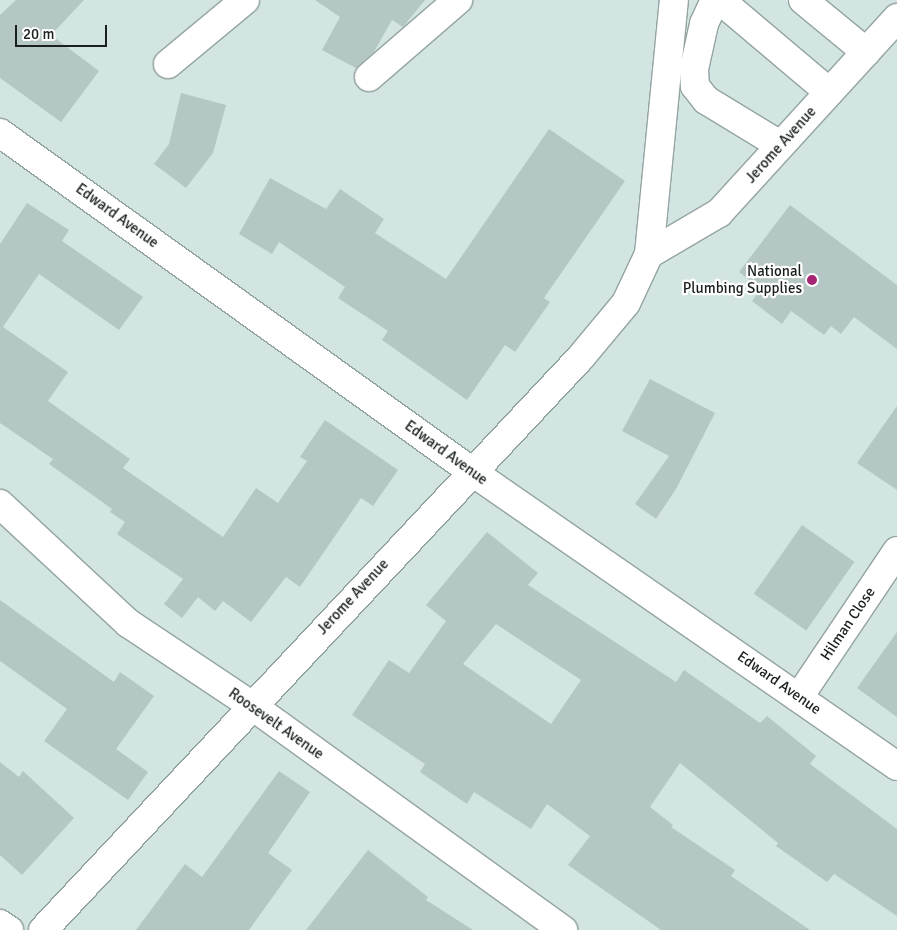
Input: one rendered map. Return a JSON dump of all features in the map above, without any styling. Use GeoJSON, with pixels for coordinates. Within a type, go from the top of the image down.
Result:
{"type":"FeatureCollection","features":[{"type":"Feature","properties":{"kind":"street"},"geometry":{"type":"LineString","coordinates":[[168,64],[245,0]]}},
{"type":"Feature","properties":{"kind":"street"},"geometry":{"type":"LineString","coordinates":[[369,77],[458,0]]}},
{"type":"Feature","properties":{"kind":"street","name":"Jerome Avenue"},"geometry":{"type":"LineString","coordinates":[[43,930],[251,705],[581,357],[626,303],[649,254],[674,0]]}},
{"type":"Feature","properties":{"kind":"street"},"geometry":{"type":"LineString","coordinates":[[715,0],[704,24],[694,69],[695,86],[706,100],[780,145]]}},
{"type":"Feature","properties":{"kind":"street"},"geometry":{"type":"LineString","coordinates":[[720,0],[829,92]]}},
{"type":"Feature","properties":{"kind":"street"},"geometry":{"type":"LineString","coordinates":[[803,0],[866,52]]}},
{"type":"Feature","properties":{"kind":"street","name":"Jerome Avenue"},"geometry":{"type":"LineString","coordinates":[[649,254],[719,214],[897,18]]}},
{"type":"Feature","properties":{"kind":"street","name":"Edward Avenue"},"geometry":{"type":"LineString","coordinates":[[0,133],[471,471],[897,766]]}},
{"type":"Feature","properties":{"kind":"street","name":"Roosevelt Avenue"},"geometry":{"type":"LineString","coordinates":[[0,504],[128,623],[251,705],[563,930]]}},
{"type":"Feature","properties":{"kind":"street","name":"Hilman Close"},"geometry":{"type":"LineString","coordinates":[[799,697],[897,550]]}},
{"type":"Feature","properties":{"kind":"street"},"geometry":{"type":"LineString","coordinates":[[0,924],[9,930]]}},
{"type":"Feature","properties":{"kind":"building"},"geometry":{"type":"Polygon","coordinates":[[[16,0],[84,0],[51,35],[99,71],[61,122],[0,78],[0,15],[16,0]]]}},
{"type":"Feature","properties":{"kind":"building"},"geometry":{"type":"Polygon","coordinates":[[[315,0],[425,0],[403,27],[392,20],[374,52],[356,68],[322,50],[340,17],[315,0]]]}},
{"type":"Feature","properties":{"kind":"building"},"geometry":{"type":"Polygon","coordinates":[[[181,93],[226,105],[213,153],[186,188],[154,164],[169,144],[181,93]]]}},
{"type":"Feature","properties":{"kind":"building"},"geometry":{"type":"Polygon","coordinates":[[[549,129],[625,181],[544,298],[550,302],[515,352],[505,345],[467,400],[382,340],[388,331],[338,298],[345,287],[279,242],[272,254],[239,234],[270,178],[326,209],[340,189],[384,219],[375,233],[446,279],[549,129]]]}},
{"type":"Feature","properties":{"kind":"building"},"geometry":{"type":"Polygon","coordinates":[[[27,203],[69,230],[62,241],[143,297],[119,330],[39,274],[3,327],[68,372],[48,401],[130,459],[123,468],[223,537],[256,488],[278,503],[307,461],[300,457],[325,420],[398,470],[373,506],[361,498],[300,587],[286,577],[251,622],[223,601],[215,611],[198,597],[182,618],[164,604],[183,579],[117,534],[125,522],[110,512],[112,509],[49,464],[53,459],[0,423],[0,244],[27,203]]]}},
{"type":"Feature","properties":{"kind":"building"},"geometry":{"type":"Polygon","coordinates":[[[790,205],[897,285],[897,349],[854,317],[841,334],[831,326],[824,335],[791,311],[782,324],[752,301],[761,289],[739,272],[790,205]]]}},
{"type":"Feature","properties":{"kind":"building"},"geometry":{"type":"Polygon","coordinates":[[[650,379],[715,413],[676,489],[656,519],[635,504],[669,456],[622,431],[650,379]]]}},
{"type":"Feature","properties":{"kind":"building"},"geometry":{"type":"Polygon","coordinates":[[[897,406],[897,490],[857,463],[897,406]]]}},
{"type":"Feature","properties":{"kind":"building"},"geometry":{"type":"Polygon","coordinates":[[[802,525],[854,562],[806,631],[754,594],[802,525]]]}},
{"type":"Feature","properties":{"kind":"building"},"geometry":{"type":"Polygon","coordinates":[[[487,532],[538,573],[528,585],[676,682],[684,670],[760,723],[767,716],[816,756],[810,764],[897,829],[897,916],[834,874],[827,882],[776,846],[778,843],[680,763],[650,807],[673,825],[671,827],[735,870],[731,876],[810,930],[661,930],[568,865],[590,836],[547,804],[531,829],[474,792],[467,804],[420,772],[425,764],[352,715],[389,660],[409,673],[446,621],[426,605],[487,532]],[[496,624],[463,664],[551,724],[581,680],[496,624]]]}},
{"type":"Feature","properties":{"kind":"building"},"geometry":{"type":"Polygon","coordinates":[[[0,600],[114,682],[120,672],[154,696],[116,749],[148,772],[128,800],[44,741],[67,709],[0,661],[0,600]]]}},
{"type":"Feature","properties":{"kind":"building"},"geometry":{"type":"Polygon","coordinates":[[[897,632],[897,717],[857,688],[897,632]]]}},
{"type":"Feature","properties":{"kind":"building"},"geometry":{"type":"Polygon","coordinates":[[[0,762],[19,777],[23,771],[74,818],[22,875],[0,855],[0,762]]]}},
{"type":"Feature","properties":{"kind":"building"},"geometry":{"type":"Polygon","coordinates":[[[279,771],[310,792],[268,853],[292,870],[249,930],[136,930],[185,864],[202,877],[279,771]]]}},
{"type":"Feature","properties":{"kind":"building"},"geometry":{"type":"Polygon","coordinates":[[[368,850],[428,897],[426,900],[473,930],[306,930],[368,850]]]}},
{"type":"Feature","properties":{"kind":"place","name":"National Plumbing Supplies"},"geometry":{"type":"Point","coordinates":[812,280]}}]}
